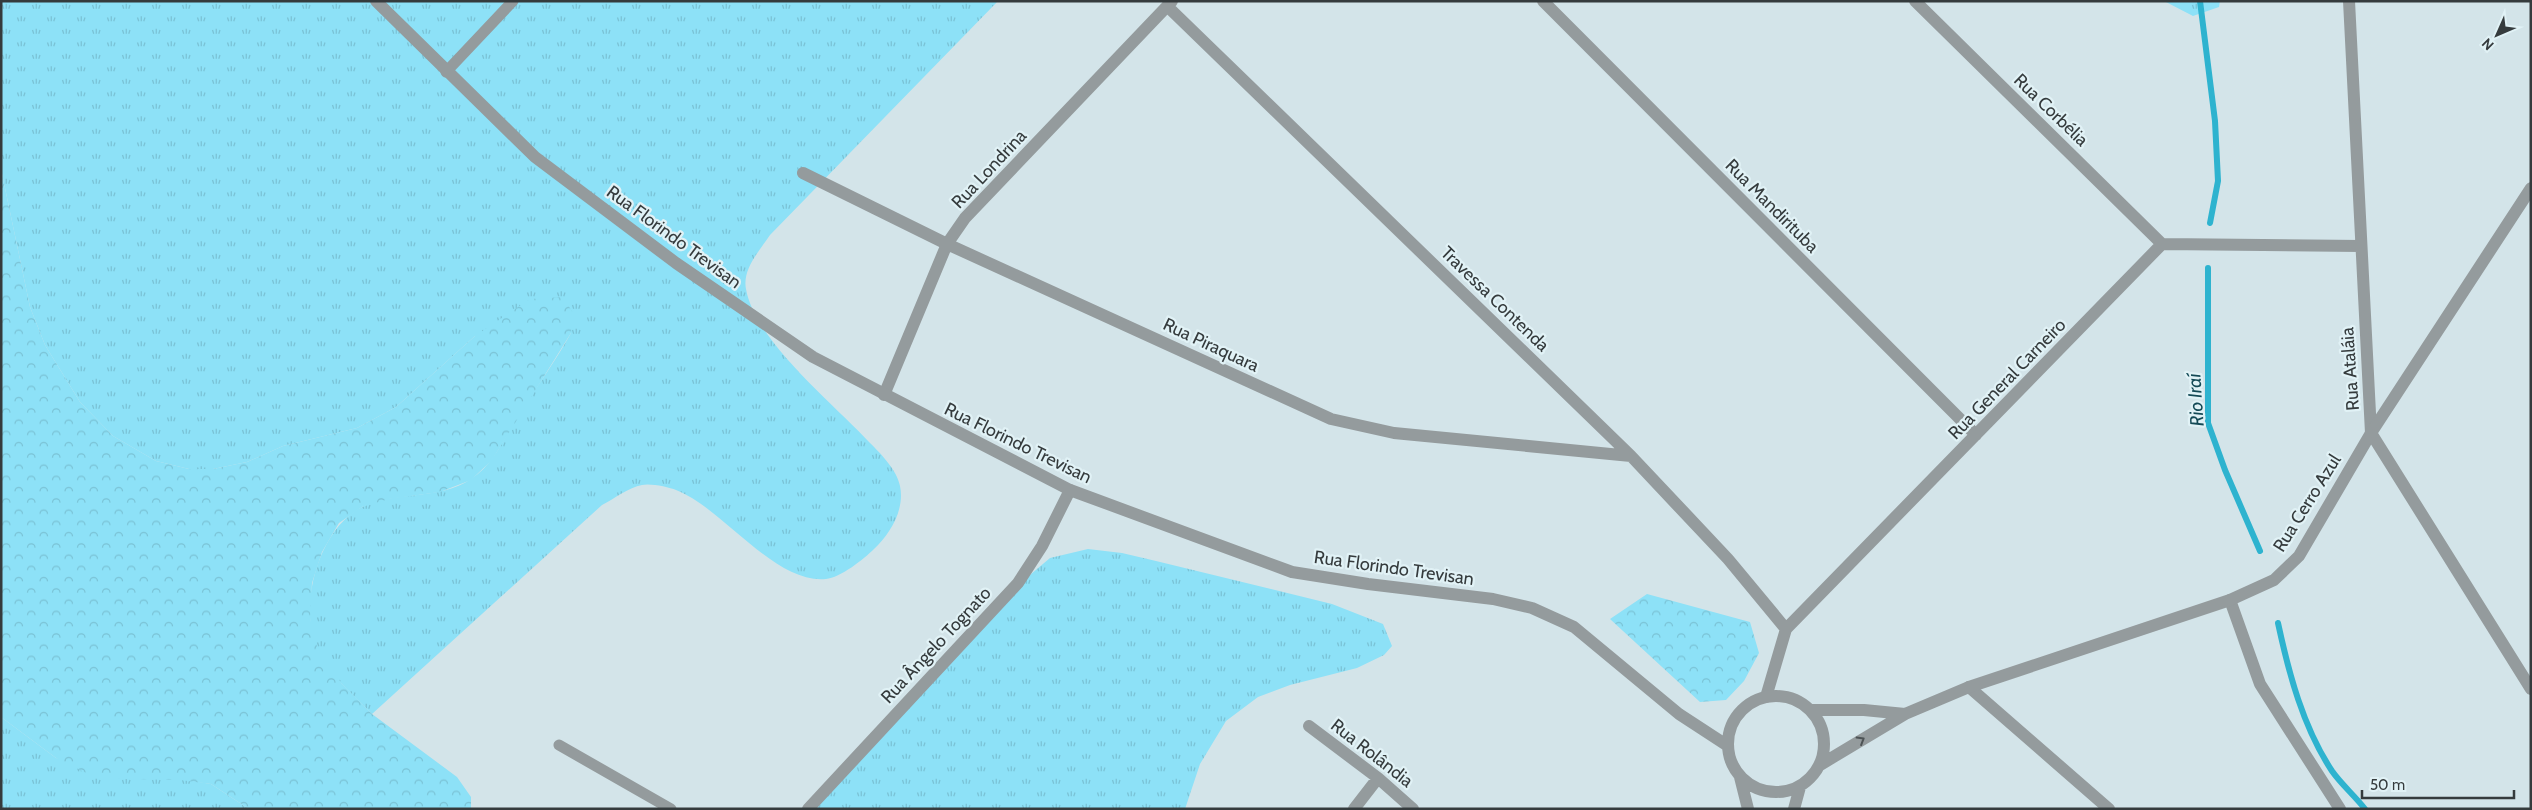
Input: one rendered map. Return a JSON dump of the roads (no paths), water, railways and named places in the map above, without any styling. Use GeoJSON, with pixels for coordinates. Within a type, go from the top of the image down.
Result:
{"type":"FeatureCollection","features":[{"type":"Feature","properties":{"kind":"street","name":"Rua Florindo Trevisan"},"geometry":{"type":"LineString","coordinates":[[376,1],[446,72],[535,157],[676,263],[813,357],[1070,490],[1292,572],[1368,584],[1493,599],[1532,608],[1574,627],[1679,714],[1728,746]]}},
{"type":"Feature","properties":{"kind":"street","name":"Rua Mandirituba"},"geometry":{"type":"LineString","coordinates":[[1543,1],[1976,436]]}},
{"type":"Feature","properties":{"kind":"street","name":"Rua Corbélia"},"geometry":{"type":"LineString","coordinates":[[1915,1],[2162,244]]}},
{"type":"Feature","properties":{"kind":"street","name":"Rua Ataláia"},"geometry":{"type":"LineString","coordinates":[[2348,1],[2372,433],[2531,689]]}},
{"type":"Feature","properties":{"kind":"street","name":"Rua Londrina"},"geometry":{"type":"LineString","coordinates":[[884,395],[947,244],[965,218],[1169,4]]}},
{"type":"Feature","properties":{"kind":"street","name":"Travessa Contenda"},"geometry":{"type":"LineString","coordinates":[[1169,4],[1631,456],[1728,559],[1786,629]]}},
{"type":"Feature","properties":{"kind":"street","name":"Rua Piraquara"},"geometry":{"type":"LineString","coordinates":[[803,173],[947,244],[1331,419],[1394,433],[1631,456]]}},
{"type":"Feature","properties":{"kind":"street","name":"Rua Cerro Azul"},"geometry":{"type":"LineString","coordinates":[[1800,787],[1811,778],[1820,765],[1906,714],[1969,687],[2230,600],[2274,580],[2299,556],[2372,433],[2531,188]]}},
{"type":"Feature","properties":{"kind":"street","name":"Rua General Carneiro"},"geometry":{"type":"LineString","coordinates":[[1766,697],[1786,629],[2162,244]]}},
{"type":"Feature","properties":{"kind":"street"},"geometry":{"type":"LineString","coordinates":[[2162,244],[2361,246]]}},
{"type":"Feature","properties":{"kind":"street","name":"Rua Ângelo Tognato"},"geometry":{"type":"LineString","coordinates":[[808,809],[1018,583],[1042,546],[1070,490]]}},
{"type":"Feature","properties":{"kind":"street"},"geometry":{"type":"LineString","coordinates":[[2230,600],[2260,684],[2340,809]]}},
{"type":"Feature","properties":{"kind":"street"},"geometry":{"type":"LineString","coordinates":[[1969,687],[2109,809]]}},
{"type":"Feature","properties":{"kind":"street","name":"Rua Cerro Azul"},"geometry":{"type":"LineString","coordinates":[[1766,697],[1782,696],[1797,701],[1810,710],[1864,710],[1906,714]]}},
{"type":"Feature","properties":{"kind":"street"},"geometry":{"type":"LineString","coordinates":[[1766,697],[1753,701],[1742,709],[1734,720],[1728,746],[1733,767],[1740,777],[1753,787],[1768,792],[1784,792],[1800,787]]}},
{"type":"Feature","properties":{"kind":"street"},"geometry":{"type":"LineString","coordinates":[[1810,710],[1819,722],[1824,736],[1824,750],[1820,765]]}},
{"type":"Feature","properties":{"kind":"street","name":"Rua Rolândia"},"geometry":{"type":"LineString","coordinates":[[1309,726],[1378,778],[1413,809]]}},
{"type":"Feature","properties":{"kind":"street"},"geometry":{"type":"LineString","coordinates":[[1740,777],[1748,809]]}},
{"type":"Feature","properties":{"kind":"street"},"geometry":{"type":"LineString","coordinates":[[1354,809],[1378,778]]}},
{"type":"Feature","properties":{"kind":"street"},"geometry":{"type":"LineString","coordinates":[[1794,809],[1800,787]]}},
{"type":"Feature","properties":{"kind":"lane"},"geometry":{"type":"LineString","coordinates":[[446,72],[513,1]]}},
{"type":"Feature","properties":{"kind":"lane"},"geometry":{"type":"LineString","coordinates":[[559,745],[671,809]]}},
{"type":"Feature","properties":{"kind":"waterway","name":"Rio Iraí"},"geometry":{"type":"LineString","coordinates":[[2200,1],[2215,121],[2218,181],[2210,223]]}},
{"type":"Feature","properties":{"kind":"waterway","name":"Rio Iraí"},"geometry":{"type":"LineString","coordinates":[[2208,268],[2208,423],[2225,470],[2260,551]]}},
{"type":"Feature","properties":{"kind":"waterway","name":"Rio Iraí"},"geometry":{"type":"LineString","coordinates":[[2278,623],[2292,681],[2313,736],[2332,771],[2365,809]]}}]}
